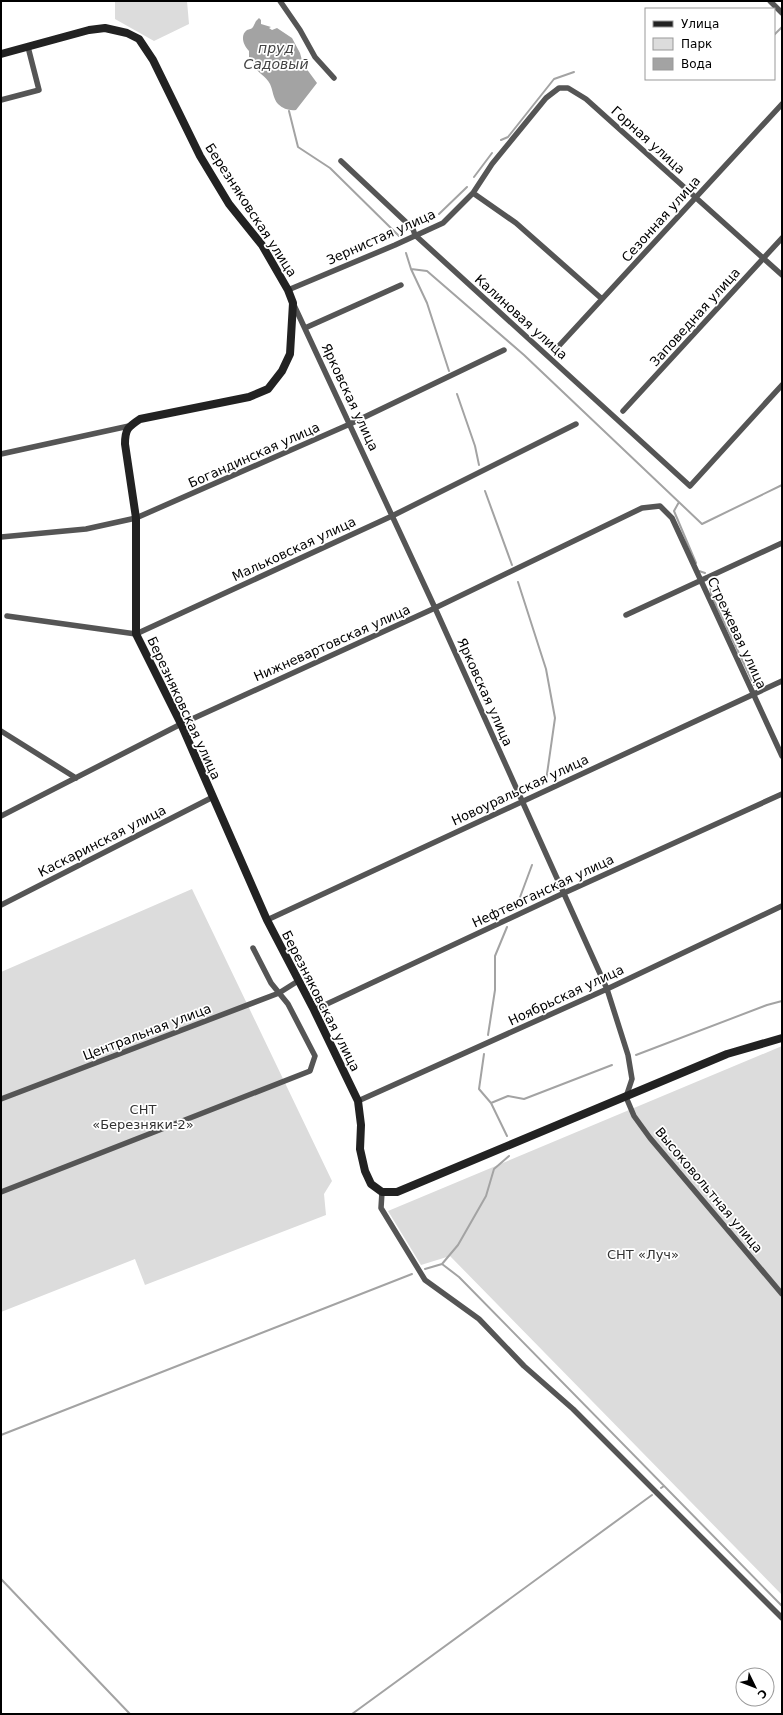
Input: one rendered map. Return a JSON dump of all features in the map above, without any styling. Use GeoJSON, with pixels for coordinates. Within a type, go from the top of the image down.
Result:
{"type":"FeatureCollection","features":[{"type":"Feature","properties":{"kind":"street"},"geometry":{"type":"LineString","coordinates":[[280,1],[300,30],[314,57],[334,78]]}},
{"type":"Feature","properties":{"kind":"street"},"geometry":{"type":"LineString","coordinates":[[770,1],[782,13]]}},
{"type":"Feature","properties":{"kind":"street","name":"Березняковская улица"},"geometry":{"type":"LineString","coordinates":[[1,54],[89,30],[105,28],[127,33],[138,39],[153,60],[200,156],[229,204],[262,245],[288,290],[293,303],[290,354],[282,372],[268,389],[249,397],[140,419],[129,426],[125,435],[125,444],[136,518],[136,634],[181,724],[267,920],[314,1010],[358,1101],[361,1125],[360,1149],[365,1171],[371,1184],[382,1192]]}},
{"type":"Feature","properties":{"kind":"street"},"geometry":{"type":"LineString","coordinates":[[1,100],[39,90],[28,47]]}},
{"type":"Feature","properties":{"kind":"street","name":"Зернистая улица"},"geometry":{"type":"LineString","coordinates":[[288,290],[443,223],[473,193],[492,164],[546,98],[559,88],[568,88]]}},
{"type":"Feature","properties":{"kind":"street","name":"Горная улица"},"geometry":{"type":"LineString","coordinates":[[568,88],[586,99],[782,275]]}},
{"type":"Feature","properties":{"kind":"street","name":"Сезонная улица"},"geometry":{"type":"LineString","coordinates":[[556,349],[782,104]]}},
{"type":"Feature","properties":{"kind":"street","name":"Калиновая улица"},"geometry":{"type":"LineString","coordinates":[[341,162],[408,224],[413,229],[415,236],[690,486],[782,385]]}},
{"type":"Feature","properties":{"kind":"street"},"geometry":{"type":"LineString","coordinates":[[473,193],[516,224],[602,299]]}},
{"type":"Feature","properties":{"kind":"street","name":"Заповедная улица"},"geometry":{"type":"LineString","coordinates":[[623,411],[782,238]]}},
{"type":"Feature","properties":{"kind":"street"},"geometry":{"type":"LineString","coordinates":[[305,328],[401,285]]}},
{"type":"Feature","properties":{"kind":"street","name":"Ярковская улица"},"geometry":{"type":"LineString","coordinates":[[293,303],[435,608],[607,988],[628,1055],[632,1078],[626,1097]]}},
{"type":"Feature","properties":{"kind":"street","name":"Богандинская улица"},"geometry":{"type":"LineString","coordinates":[[1,537],[86,529],[136,518],[350,424],[504,350]]}},
{"type":"Feature","properties":{"kind":"street","name":"Мальковская улица"},"geometry":{"type":"LineString","coordinates":[[136,634],[392,516],[576,424]]}},
{"type":"Feature","properties":{"kind":"street"},"geometry":{"type":"LineString","coordinates":[[1,454],[129,426]]}},
{"type":"Feature","properties":{"kind":"street","name":"Нижневартовская улица"},"geometry":{"type":"LineString","coordinates":[[1,816],[181,724],[435,608],[642,508],[660,506],[672,518]]}},
{"type":"Feature","properties":{"kind":"street","name":"Стрежевая улица"},"geometry":{"type":"LineString","coordinates":[[672,518],[782,756]]}},
{"type":"Feature","properties":{"kind":"street"},"geometry":{"type":"LineString","coordinates":[[626,614],[782,543]]}},
{"type":"Feature","properties":{"kind":"street"},"geometry":{"type":"LineString","coordinates":[[7,616],[136,634]]}},
{"type":"Feature","properties":{"kind":"street","name":"Новоуральская улица"},"geometry":{"type":"LineString","coordinates":[[267,920],[782,681]]}},
{"type":"Feature","properties":{"kind":"street"},"geometry":{"type":"LineString","coordinates":[[1,731],[76,778]]}},
{"type":"Feature","properties":{"kind":"street","name":"Нефтеюганская улица"},"geometry":{"type":"LineString","coordinates":[[314,1010],[564,893],[782,794]]}},
{"type":"Feature","properties":{"kind":"street","name":"Каскаринская улица"},"geometry":{"type":"LineString","coordinates":[[1,905],[213,797]]}},
{"type":"Feature","properties":{"kind":"street","name":"Ноябрьская улица"},"geometry":{"type":"LineString","coordinates":[[358,1101],[607,988],[782,906]]}},
{"type":"Feature","properties":{"kind":"street"},"geometry":{"type":"LineString","coordinates":[[1,1192],[310,1071],[315,1056],[288,1004],[271,983],[253,948]]}},
{"type":"Feature","properties":{"kind":"street","name":"Центральная улица"},"geometry":{"type":"LineString","coordinates":[[1,1100],[279,993],[298,980]]}},
{"type":"Feature","properties":{"kind":"street"},"geometry":{"type":"LineString","coordinates":[[782,1038],[727,1054],[397,1192],[382,1192],[381,1208],[425,1280],[479,1319],[524,1366],[573,1409],[782,1618]]}},
{"type":"Feature","properties":{"kind":"street","name":"Высоковольтная улица"},"geometry":{"type":"LineString","coordinates":[[626,1097],[634,1116],[650,1138],[782,1294]]}},
{"type":"Feature","properties":{"kind":"green space"},"geometry":{"type":"Polygon","coordinates":[[[115,1],[187,1],[189,24],[154,41],[115,19],[115,1]]]}},
{"type":"Feature","properties":{"kind":"green space","name":"СНТ «Березняки-2»"},"geometry":{"type":"Polygon","coordinates":[[[192,889],[332,1181],[324,1194],[326,1215],[145,1285],[135,1259],[1,1312],[1,972],[192,889]]]}},
{"type":"Feature","properties":{"kind":"green space","name":"СНТ «Луч»"},"geometry":{"type":"Polygon","coordinates":[[[782,1046],[782,1595],[450,1256],[421,1265],[388,1211],[782,1046]]]}},
{"type":"Feature","properties":{"kind":"water","name":"пруд Садовый"},"geometry":{"type":"Polygon","coordinates":[[[259,18],[261,20],[261,24],[271,27],[269,28],[272,30],[277,28],[292,38],[300,53],[303,64],[317,83],[296,110],[287,109],[278,104],[275,100],[270,84],[257,70],[253,63],[253,59],[249,57],[249,51],[245,46],[243,37],[247,30],[253,28],[259,18]]]}},
{"type":"Feature","properties":{"kind":"waterway"},"geometry":{"type":"LineString","coordinates":[[775,34],[782,27]]}},
{"type":"Feature","properties":{"kind":"waterway"},"geometry":{"type":"LineString","coordinates":[[501,140],[508,137],[554,79],[574,72]]}},
{"type":"Feature","properties":{"kind":"waterway"},"geometry":{"type":"LineString","coordinates":[[289,111],[298,147],[330,168],[399,236],[404,231]]}},
{"type":"Feature","properties":{"kind":"waterway"},"geometry":{"type":"LineString","coordinates":[[474,177],[492,153]]}},
{"type":"Feature","properties":{"kind":"waterway"},"geometry":{"type":"LineString","coordinates":[[439,214],[467,187]]}},
{"type":"Feature","properties":{"kind":"waterway"},"geometry":{"type":"LineString","coordinates":[[414,227],[431,219]]}},
{"type":"Feature","properties":{"kind":"waterway"},"geometry":{"type":"LineString","coordinates":[[406,253],[411,269],[427,271],[524,355],[702,524],[782,485]]}},
{"type":"Feature","properties":{"kind":"waterway"},"geometry":{"type":"LineString","coordinates":[[411,269],[427,303],[449,371]]}},
{"type":"Feature","properties":{"kind":"waterway"},"geometry":{"type":"LineString","coordinates":[[457,394],[475,446],[479,465]]}},
{"type":"Feature","properties":{"kind":"waterway"},"geometry":{"type":"LineString","coordinates":[[485,491],[512,565]]}},
{"type":"Feature","properties":{"kind":"waterway"},"geometry":{"type":"LineString","coordinates":[[679,502],[674,511],[696,563]]}},
{"type":"Feature","properties":{"kind":"waterway"},"geometry":{"type":"LineString","coordinates":[[699,571],[705,573]]}},
{"type":"Feature","properties":{"kind":"waterway"},"geometry":{"type":"LineString","coordinates":[[518,582],[546,669],[555,718],[546,781]]}},
{"type":"Feature","properties":{"kind":"waterway"},"geometry":{"type":"LineString","coordinates":[[710,583],[711,594],[754,685]]}},
{"type":"Feature","properties":{"kind":"waterway"},"geometry":{"type":"LineString","coordinates":[[516,908],[532,865]]}},
{"type":"Feature","properties":{"kind":"waterway"},"geometry":{"type":"LineString","coordinates":[[488,1035],[495,990],[495,956],[507,927]]}},
{"type":"Feature","properties":{"kind":"waterway"},"geometry":{"type":"LineString","coordinates":[[636,1055],[767,1005],[782,1001]]}},
{"type":"Feature","properties":{"kind":"waterway"},"geometry":{"type":"LineString","coordinates":[[484,1054],[479,1089],[491,1103],[507,1136]]}},
{"type":"Feature","properties":{"kind":"waterway"},"geometry":{"type":"LineString","coordinates":[[491,1103],[508,1096],[524,1099],[612,1065]]}},
{"type":"Feature","properties":{"kind":"waterway"},"geometry":{"type":"LineString","coordinates":[[442,1264],[458,1245],[486,1196],[494,1169],[509,1156]]}},
{"type":"Feature","properties":{"kind":"waterway"},"geometry":{"type":"LineString","coordinates":[[425,1269],[442,1264],[459,1277],[782,1606]]}},
{"type":"Feature","properties":{"kind":"waterway"},"geometry":{"type":"LineString","coordinates":[[1,1435],[412,1274]]}},
{"type":"Feature","properties":{"kind":"waterway"},"geometry":{"type":"LineString","coordinates":[[352,1714],[652,1495]]}},
{"type":"Feature","properties":{"kind":"waterway"},"geometry":{"type":"LineString","coordinates":[[1,1579],[130,1714]]}}]}
